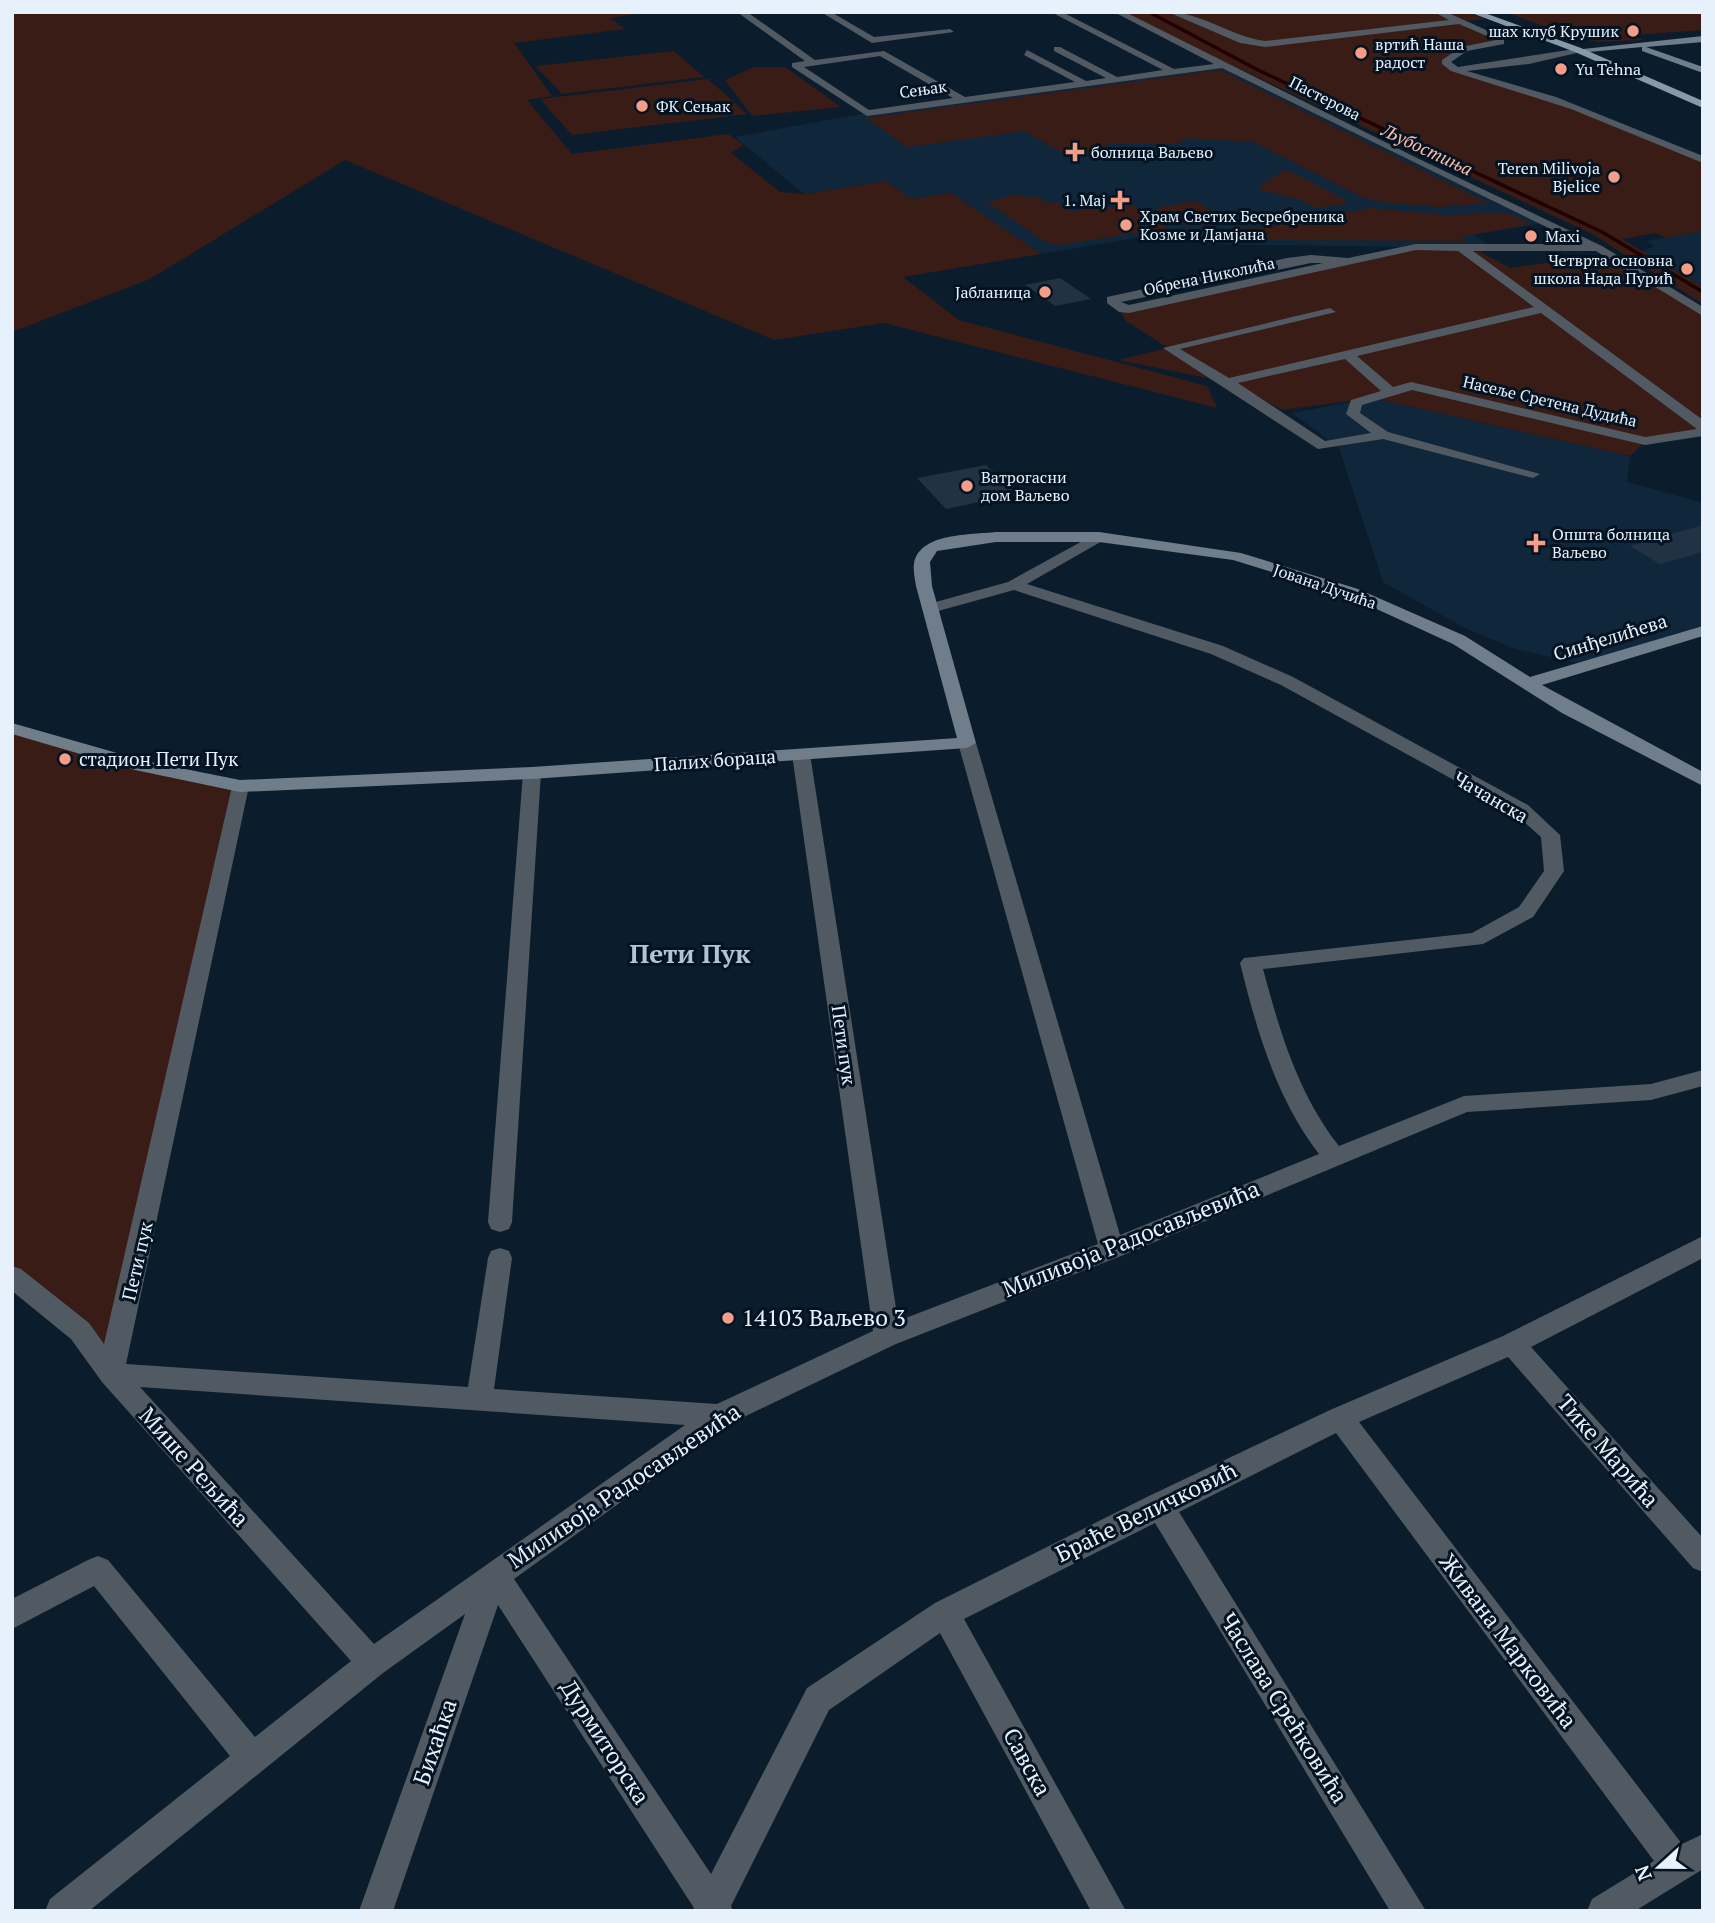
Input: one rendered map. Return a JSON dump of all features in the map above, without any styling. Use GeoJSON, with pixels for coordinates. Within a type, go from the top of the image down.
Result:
{"type":"FeatureCollection","features":[{"type":"Feature","properties":{"kind":"main road"},"geometry":{"type":"LineString","coordinates":[[1473,12],[1578,50]]}},
{"type":"Feature","properties":{"kind":"main road"},"geometry":{"type":"LineString","coordinates":[[1490,12],[1590,52],[1703,105]]}},
{"type":"Feature","properties":{"kind":"main road"},"geometry":{"type":"LineString","coordinates":[[1604,53],[1703,97]]}},
{"type":"Feature","properties":{"kind":"street"},"geometry":{"type":"LineString","coordinates":[[741,12],[811,61]]}},
{"type":"Feature","properties":{"kind":"street"},"geometry":{"type":"LineString","coordinates":[[825,12],[872,40],[950,32]]}},
{"type":"Feature","properties":{"kind":"street"},"geometry":{"type":"LineString","coordinates":[[1055,12],[1171,71]]}},
{"type":"Feature","properties":{"kind":"street","name":"Пастерова"},"geometry":{"type":"LineString","coordinates":[[1118,12],[1424,166],[1598,248],[1703,312]]}},
{"type":"Feature","properties":{"kind":"street"},"geometry":{"type":"LineString","coordinates":[[1172,12],[1243,41],[1265,44],[1462,21]]}},
{"type":"Feature","properties":{"kind":"street"},"geometry":{"type":"LineString","coordinates":[[1438,12],[1500,38],[1501,42],[1464,49],[1445,62],[1455,70],[1490,83],[1530,91],[1703,160]]}},
{"type":"Feature","properties":{"kind":"street"},"geometry":{"type":"LineString","coordinates":[[1455,70],[1703,39]]}},
{"type":"Feature","properties":{"kind":"street"},"geometry":{"type":"LineString","coordinates":[[1528,61],[1578,50],[1604,53],[1640,47],[1703,70]]}},
{"type":"Feature","properties":{"kind":"street"},"geometry":{"type":"LineString","coordinates":[[1057,49],[1115,79]]}},
{"type":"Feature","properties":{"kind":"street"},"geometry":{"type":"LineString","coordinates":[[1027,53],[1083,83]]}},
{"type":"Feature","properties":{"kind":"street","name":"Сењак"},"geometry":{"type":"LineString","coordinates":[[884,54],[963,100],[867,113],[795,65],[884,54]]}},
{"type":"Feature","properties":{"kind":"street"},"geometry":{"type":"LineString","coordinates":[[963,100],[1224,65]]}},
{"type":"Feature","properties":{"kind":"street","name":"Обрена Николића"},"geometry":{"type":"LineString","coordinates":[[1351,262],[1311,259],[1287,262],[1111,300],[1129,309],[1351,262],[1416,247],[1598,248]]}},
{"type":"Feature","properties":{"kind":"street","name":"Насеље Сретена Дудића"},"geometry":{"type":"LineString","coordinates":[[1462,248],[1703,430]]}},
{"type":"Feature","properties":{"kind":"street"},"geometry":{"type":"LineString","coordinates":[[1227,382],[1542,309]]}},
{"type":"Feature","properties":{"kind":"street"},"geometry":{"type":"LineString","coordinates":[[1330,312],[1169,348],[1227,382],[1323,446],[1383,435],[1533,474]]}},
{"type":"Feature","properties":{"kind":"street"},"geometry":{"type":"LineString","coordinates":[[1347,354],[1390,393]]}},
{"type":"Feature","properties":{"kind":"street","name":"Насеље Сретена Дудића"},"geometry":{"type":"LineString","coordinates":[[1383,435],[1353,414],[1356,403],[1411,386],[1646,441],[1703,430]]}},
{"type":"Feature","properties":{"kind":"street","name":"Јована Дучића"},"geometry":{"type":"LineString","coordinates":[[931,608],[924,586],[922,562],[931,548],[948,542],[996,537],[1099,537],[1235,556],[1352,592],[1459,640],[1568,709],[1703,779]]}},
{"type":"Feature","properties":{"kind":"street"},"geometry":{"type":"LineString","coordinates":[[1099,537],[1014,585],[931,608],[1112,1249]]}},
{"type":"Feature","properties":{"kind":"street","name":"Чачанска"},"geometry":{"type":"LineString","coordinates":[[1014,585],[1217,650],[1287,681],[1521,809],[1550,835],[1554,871],[1526,912],[1476,939],[1251,963],[1269,1034],[1306,1118],[1333,1156]]}},
{"type":"Feature","properties":{"kind":"street","name":"Синђелићева"},"geometry":{"type":"LineString","coordinates":[[1529,683],[1703,631]]}},
{"type":"Feature","properties":{"kind":"street","name":"Палих бораца"},"geometry":{"type":"LineString","coordinates":[[12,728],[142,766],[240,786],[533,773],[967,743]]}},
{"type":"Feature","properties":{"kind":"street","name":"Пети пук"},"geometry":{"type":"LineString","coordinates":[[801,754],[887,1336]]}},
{"type":"Feature","properties":{"kind":"street"},"geometry":{"type":"LineString","coordinates":[[500,1222],[533,773]]}},
{"type":"Feature","properties":{"kind":"street","name":"Пети пук"},"geometry":{"type":"LineString","coordinates":[[111,1374],[240,786]]}},
{"type":"Feature","properties":{"kind":"street","name":"Миливоја Радосављевића"},"geometry":{"type":"LineString","coordinates":[[62,1911],[251,1757],[372,1663],[719,1416],[887,1336],[1112,1249],[1464,1104],[1552,1096],[1651,1092],[1703,1078]]}},
{"type":"Feature","properties":{"kind":"street","name":"Браће Величковић"},"geometry":{"type":"LineString","coordinates":[[713,1908],[818,1699],[945,1613],[1159,1505],[1340,1418],[1512,1344],[1703,1246]]}},
{"type":"Feature","properties":{"kind":"street"},"geometry":{"type":"LineString","coordinates":[[479,1400],[500,1258]]}},
{"type":"Feature","properties":{"kind":"street","name":"Мише Рељића"},"geometry":{"type":"LineString","coordinates":[[12,1276],[80,1331],[111,1374],[372,1663]]}},
{"type":"Feature","properties":{"kind":"street","name":"Тике Марића"},"geometry":{"type":"LineString","coordinates":[[1512,1344],[1703,1559]]}},
{"type":"Feature","properties":{"kind":"street"},"geometry":{"type":"LineString","coordinates":[[111,1374],[719,1416]]}},
{"type":"Feature","properties":{"kind":"street","name":"Живана Марковића"},"geometry":{"type":"LineString","coordinates":[[1340,1418],[1690,1857]]}},
{"type":"Feature","properties":{"kind":"street","name":"Часлава Срећковића"},"geometry":{"type":"LineString","coordinates":[[1159,1505],[1409,1911]]}},
{"type":"Feature","properties":{"kind":"street"},"geometry":{"type":"LineString","coordinates":[[12,1615],[98,1569],[251,1757]]}},
{"type":"Feature","properties":{"kind":"street","name":"Дурмиторска"},"geometry":{"type":"LineString","coordinates":[[494,1574],[713,1908]]}},
{"type":"Feature","properties":{"kind":"street","name":"Бихаћка"},"geometry":{"type":"LineString","coordinates":[[376,1911],[494,1574]]}},
{"type":"Feature","properties":{"kind":"street","name":"Савска"},"geometry":{"type":"LineString","coordinates":[[945,1613],[1109,1911]]}},
{"type":"Feature","properties":{"kind":"street"},"geometry":{"type":"LineString","coordinates":[[1604,1911],[1690,1857]]}},
{"type":"Feature","properties":{"kind":"shaded area"},"geometry":{"type":"Polygon","coordinates":[[[12,12],[651,12],[610,18],[625,29],[514,43],[552,96],[527,100],[572,154],[728,134],[744,145],[731,153],[780,192],[804,194],[886,181],[911,199],[951,193],[1041,254],[903,277],[959,320],[1207,386],[1217,408],[884,323],[774,340],[345,160],[150,279],[12,332],[12,12]]]}},
{"type":"Feature","properties":{"kind":"shaded area"},"geometry":{"type":"Polygon","coordinates":[[[1118,12],[1466,12],[1485,19],[1464,21],[1501,42],[1463,49],[1445,62],[1455,70],[1530,91],[1703,160],[1703,231],[1665,238],[1656,233],[1622,239],[1703,287],[1703,304],[1592,234],[1118,12]]]}},
{"type":"Feature","properties":{"kind":"shaded area"},"geometry":{"type":"Polygon","coordinates":[[[1504,12],[1703,12],[1703,30],[1633,35],[1644,40],[1599,42],[1577,38],[1504,12]]]}},
{"type":"Feature","properties":{"kind":"shaded area"},"geometry":{"type":"Polygon","coordinates":[[[674,51],[704,77],[562,94],[535,66],[674,51]]]}},
{"type":"Feature","properties":{"kind":"shaded area","name":"болница Ваљево"},"geometry":{"type":"Polygon","coordinates":[[[1224,65],[1544,223],[1473,235],[1494,248],[1206,244],[1182,230],[1041,254],[951,193],[911,199],[886,181],[804,194],[735,137],[867,113],[1224,65]]]}},
{"type":"Feature","properties":{"kind":"shaded area"},"geometry":{"type":"Polygon","coordinates":[[[754,67],[785,67],[841,107],[752,116],[725,80],[754,67]]]}},
{"type":"Feature","properties":{"kind":"shaded area"},"geometry":{"type":"Polygon","coordinates":[[[1220,70],[1488,203],[1439,207],[1364,198],[1254,142],[1185,138],[1180,143],[1110,143],[1099,151],[1069,157],[1025,131],[907,147],[866,118],[1220,70]]]}},
{"type":"Feature","properties":{"kind":"shaded area","name":"ФК Сењак"},"geometry":{"type":"Polygon","coordinates":[[[708,79],[747,114],[572,135],[540,99],[708,79]]]}},
{"type":"Feature","properties":{"kind":"shaded area"},"geometry":{"type":"Polygon","coordinates":[[[1282,171],[1294,173],[1345,200],[1345,204],[1316,208],[1301,200],[1257,189],[1282,171]]]}},
{"type":"Feature","properties":{"kind":"shaded area"},"geometry":{"type":"Polygon","coordinates":[[[1019,194],[1025,198],[1033,196],[1048,203],[1056,202],[1072,211],[1134,205],[1169,228],[1058,245],[1044,241],[987,202],[1019,194]]]}},
{"type":"Feature","properties":{"kind":"shaded area"},"geometry":{"type":"Polygon","coordinates":[[[1196,201],[1225,220],[1223,224],[1184,226],[1155,208],[1196,201]]]}},
{"type":"Feature","properties":{"kind":"shaded area"},"geometry":{"type":"Polygon","coordinates":[[[1371,208],[1445,215],[1509,213],[1531,224],[1460,237],[1466,241],[1258,240],[1254,235],[1238,235],[1233,238],[1219,235],[1223,229],[1269,227],[1371,208]]]}},
{"type":"Feature","properties":{"kind":"shaded area","name":"Четврта основна школа Нада Пурић"},"geometry":{"type":"Polygon","coordinates":[[[1703,231],[1703,287],[1641,252],[1654,246],[1646,241],[1703,231]]]}},
{"type":"Feature","properties":{"kind":"shaded area"},"geometry":{"type":"Polygon","coordinates":[[[1416,247],[1480,252],[1511,268],[1608,254],[1703,312],[1703,432],[1646,441],[1630,456],[1372,398],[1283,410],[1227,382],[1118,360],[1168,348],[1126,321],[1121,312],[1416,247]]]}},
{"type":"Feature","properties":{"kind":"shaded area","name":"Општа болница Ваљево"},"geometry":{"type":"Polygon","coordinates":[[[1372,398],[1630,456],[1627,482],[1703,503],[1703,631],[1587,665],[1515,649],[1463,627],[1383,582],[1339,448],[1292,413],[1372,398]]]}},
{"type":"Feature","properties":{"kind":"shaded area"},"geometry":{"type":"Polygon","coordinates":[[[12,728],[240,786],[111,1374],[12,1276],[12,728]]]}},
{"type":"Feature","properties":{"kind":"building","name":"Јабланица"},"geometry":{"type":"Polygon","coordinates":[[[1060,278],[1091,299],[1055,306],[1025,285],[1060,278]]]}},
{"type":"Feature","properties":{"kind":"building","name":"Ватрогасни дом Ваљево"},"geometry":{"type":"Polygon","coordinates":[[[986,465],[1017,494],[946,509],[917,478],[986,465]]]}},
{"type":"Feature","properties":{"kind":"building"},"geometry":{"type":"Polygon","coordinates":[[[1703,525],[1703,552],[1660,564],[1630,546],[1703,525]]]}},
{"type":"Feature","properties":{"kind":"waterway","name":"Љубостиња"},"geometry":{"type":"LineString","coordinates":[[1149,12],[1258,70],[1602,232],[1703,292]]}},
{"type":"Feature","properties":{"kind":"place","name":"шах клуб Крушик"},"geometry":{"type":"Point","coordinates":[1633,31]}},
{"type":"Feature","properties":{"kind":"place","name":"вртић Наша радост"},"geometry":{"type":"Point","coordinates":[1361,53]}},
{"type":"Feature","properties":{"kind":"place","name":"Yu Tehna"},"geometry":{"type":"Point","coordinates":[1561,69]}},
{"type":"Feature","properties":{"kind":"place","name":"ФК Сењак"},"geometry":{"type":"Point","coordinates":[642,106]}},
{"type":"Feature","properties":{"kind":"place","name":"болница Ваљево"},"geometry":{"type":"Point","coordinates":[1075,152]}},
{"type":"Feature","properties":{"kind":"place","name":"Teren Milivoja Bjelice"},"geometry":{"type":"Point","coordinates":[1614,177]}},
{"type":"Feature","properties":{"kind":"place","name":"1. Мај"},"geometry":{"type":"Point","coordinates":[1120,200]}},
{"type":"Feature","properties":{"kind":"place","name":"Храм Светих Бесребреника Козме и Дамјана"},"geometry":{"type":"Point","coordinates":[1126,225]}},
{"type":"Feature","properties":{"kind":"place","name":"Maxi"},"geometry":{"type":"Point","coordinates":[1531,236]}},
{"type":"Feature","properties":{"kind":"place","name":"Четврта основна школа Нада Пурић"},"geometry":{"type":"Point","coordinates":[1687,269]}},
{"type":"Feature","properties":{"kind":"place","name":"Јабланица"},"geometry":{"type":"Point","coordinates":[1045,292]}},
{"type":"Feature","properties":{"kind":"place","name":"Ватрогасни дом Ваљево"},"geometry":{"type":"Point","coordinates":[967,486]}},
{"type":"Feature","properties":{"kind":"place","name":"Општа болница Ваљево"},"geometry":{"type":"Point","coordinates":[1536,543]}},
{"type":"Feature","properties":{"kind":"place","name":"стадион Пети Пук"},"geometry":{"type":"Point","coordinates":[65,759]}},
{"type":"Feature","properties":{"kind":"place","name":"14103 Ваљево 3"},"geometry":{"type":"Point","coordinates":[728,1318]}},
{"type":"Feature","properties":{"kind":"district","name":"Пети Пук"},"geometry":{"type":"Point","coordinates":[690,954]}}]}
